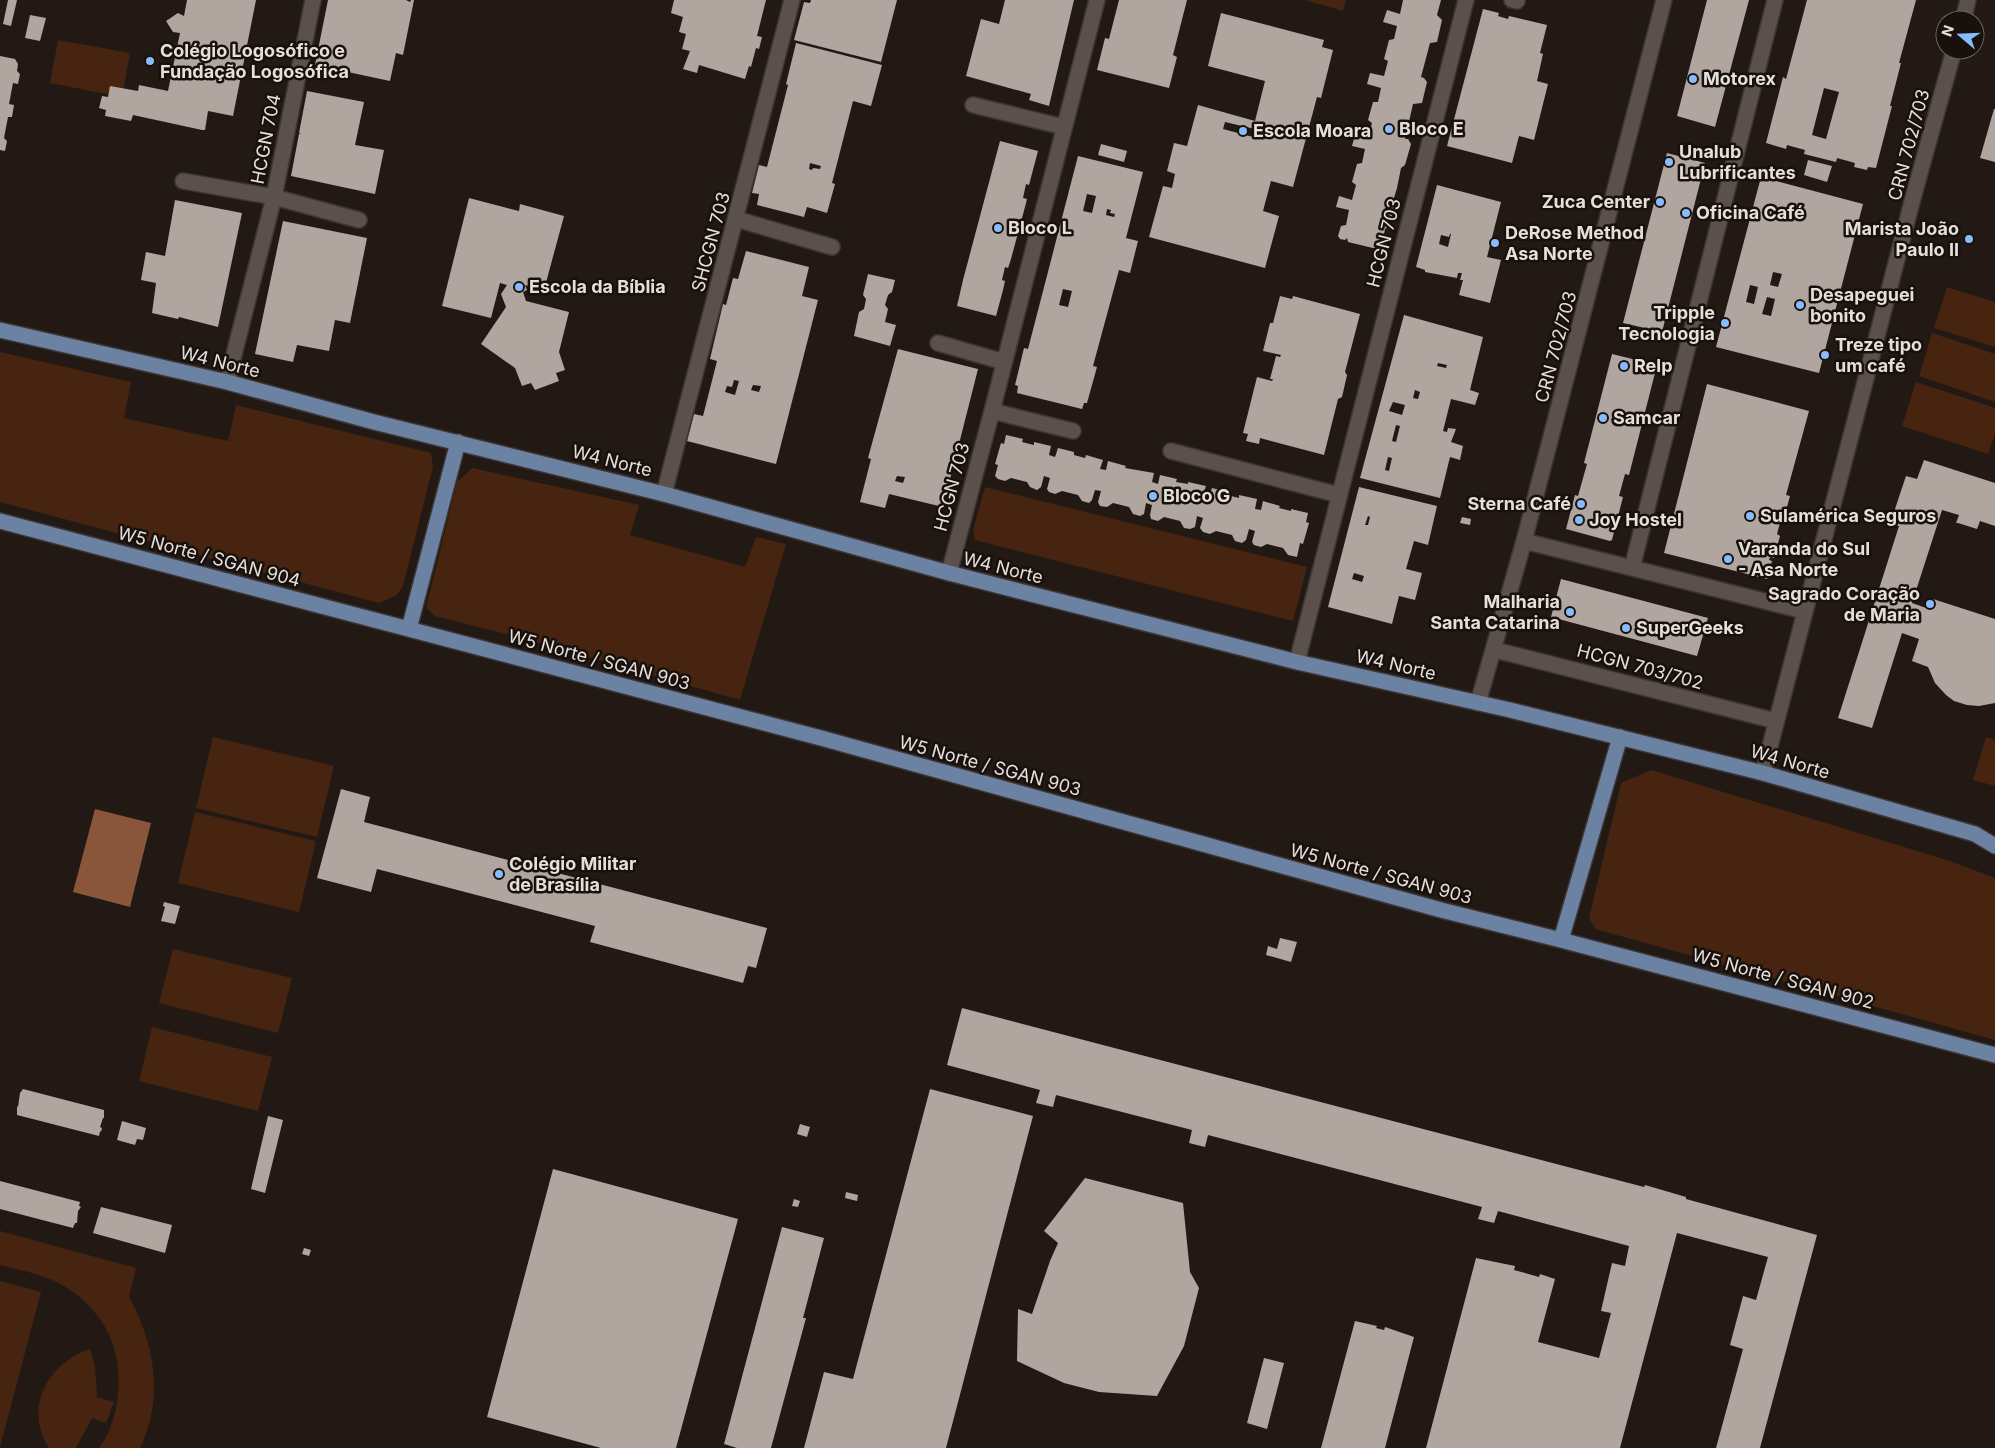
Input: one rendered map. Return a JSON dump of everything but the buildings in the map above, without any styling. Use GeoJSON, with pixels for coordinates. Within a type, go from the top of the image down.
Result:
{"type":"FeatureCollection","features":[{"type":"Feature","properties":{"kind":"main road","name":"W4 Norte"},"geometry":{"type":"LineString","coordinates":[[0,330],[227,382],[374,422],[664,494],[948,573],[1297,662],[1478,703],[1763,773],[1975,834],[1995,846]]}},
{"type":"Feature","properties":{"kind":"main road"},"geometry":{"type":"LineString","coordinates":[[409,629],[458,442]]}},
{"type":"Feature","properties":{"kind":"main road","name":"W5 Norte / SGAN 904"},"geometry":{"type":"LineString","coordinates":[[0,521],[409,629]]}},
{"type":"Feature","properties":{"kind":"main road","name":"W5 Norte / SGAN 903"},"geometry":{"type":"LineString","coordinates":[[409,629],[830,741],[1432,908],[1561,940]]}},
{"type":"Feature","properties":{"kind":"main road"},"geometry":{"type":"LineString","coordinates":[[1561,940],[1620,737]]}},
{"type":"Feature","properties":{"kind":"main road"},"geometry":{"type":"LineString","coordinates":[[1975,834],[1995,841]]}},
{"type":"Feature","properties":{"kind":"main road","name":"W5 Norte / SGAN 902"},"geometry":{"type":"LineString","coordinates":[[1561,940],[1995,1055]]}},
{"type":"Feature","properties":{"kind":"street","name":"HCGN 704"},"geometry":{"type":"LineString","coordinates":[[227,382],[274,197],[313,0]]}},
{"type":"Feature","properties":{"kind":"street","name":"SHCGN 703"},"geometry":{"type":"LineString","coordinates":[[664,494],[792,0]]}},
{"type":"Feature","properties":{"kind":"street","name":"HCGN 703"},"geometry":{"type":"LineString","coordinates":[[948,573],[992,411],[1097,0]]}},
{"type":"Feature","properties":{"kind":"street","name":"HCGN 703"},"geometry":{"type":"LineString","coordinates":[[1297,662],[1338,495],[1466,0]]}},
{"type":"Feature","properties":{"kind":"street","name":"CRN 702/703"},"geometry":{"type":"LineString","coordinates":[[1478,703],[1495,650],[1524,541],[1664,0]]}},
{"type":"Feature","properties":{"kind":"street"},"geometry":{"type":"LineString","coordinates":[[1632,568],[1775,0]]}},
{"type":"Feature","properties":{"kind":"street","name":"CRN 702/703"},"geometry":{"type":"LineString","coordinates":[[1763,773],[1951,60]]}},
{"type":"Feature","properties":{"kind":"street"},"geometry":{"type":"LineString","coordinates":[[973,105],[1064,128]]}},
{"type":"Feature","properties":{"kind":"street","name":"HCGN 704"},"geometry":{"type":"LineString","coordinates":[[183,182],[274,197],[359,220]]}},
{"type":"Feature","properties":{"kind":"street"},"geometry":{"type":"LineString","coordinates":[[736,219],[832,247]]}},
{"type":"Feature","properties":{"kind":"street"},"geometry":{"type":"LineString","coordinates":[[938,343],[1004,362]]}},
{"type":"Feature","properties":{"kind":"street"},"geometry":{"type":"LineString","coordinates":[[992,411],[1073,431]]}},
{"type":"Feature","properties":{"kind":"street"},"geometry":{"type":"LineString","coordinates":[[1171,451],[1338,495]]}},
{"type":"Feature","properties":{"kind":"street"},"geometry":{"type":"LineString","coordinates":[[1524,541],[1804,612]]}},
{"type":"Feature","properties":{"kind":"street","name":"HCGN 703/702"},"geometry":{"type":"LineString","coordinates":[[1495,650],[1776,721]]}},
{"type":"Feature","properties":{"kind":"shaded area"},"geometry":{"type":"Polygon","coordinates":[[[1305,0],[1346,0],[1343,11],[1305,0]]]}},
{"type":"Feature","properties":{"kind":"shaded area"},"geometry":{"type":"Polygon","coordinates":[[[58,40],[130,53],[122,97],[50,83],[58,40]]]}},
{"type":"Feature","properties":{"kind":"shaded area"},"geometry":{"type":"Polygon","coordinates":[[[1947,287],[1995,302],[1995,347],[1934,328],[1947,287]]]}},
{"type":"Feature","properties":{"kind":"shaded area"},"geometry":{"type":"Polygon","coordinates":[[[1932,333],[1995,354],[1995,402],[1919,376],[1932,333]]]}},
{"type":"Feature","properties":{"kind":"shaded area"},"geometry":{"type":"Polygon","coordinates":[[[0,352],[131,382],[124,418],[228,441],[236,405],[431,453],[433,467],[403,586],[397,595],[379,603],[0,502],[0,352]]]}},
{"type":"Feature","properties":{"kind":"shaded area"},"geometry":{"type":"Polygon","coordinates":[[[1916,382],[1995,408],[1995,434],[1988,454],[1902,426],[1916,382]]]}},
{"type":"Feature","properties":{"kind":"shaded area"},"geometry":{"type":"Polygon","coordinates":[[[472,468],[639,505],[630,535],[745,567],[756,537],[786,544],[740,700],[522,638],[435,616],[426,608],[457,482],[472,468]]]}},
{"type":"Feature","properties":{"kind":"shaded area"},"geometry":{"type":"Polygon","coordinates":[[[985,487],[1307,567],[1293,621],[975,540],[973,530],[985,487]]]}},
{"type":"Feature","properties":{"kind":"shaded area"},"geometry":{"type":"Polygon","coordinates":[[[213,737],[334,766],[317,837],[196,808],[213,737]]]}},
{"type":"Feature","properties":{"kind":"shaded area"},"geometry":{"type":"Polygon","coordinates":[[[1986,737],[1995,740],[1995,786],[1973,780],[1986,737]]]}},
{"type":"Feature","properties":{"kind":"shaded area"},"geometry":{"type":"Polygon","coordinates":[[[1651,770],[1947,860],[1995,878],[1995,1040],[1595,929],[1589,918],[1621,783],[1651,770]]]}},
{"type":"Feature","properties":{"kind":"shaded area"},"geometry":{"type":"Polygon","coordinates":[[[95,809],[151,823],[130,907],[73,892],[95,809]]]}},
{"type":"Feature","properties":{"kind":"shaded area"},"geometry":{"type":"Polygon","coordinates":[[[195,812],[316,841],[299,912],[178,883],[195,812]]]}},
{"type":"Feature","properties":{"kind":"shaded area"},"geometry":{"type":"Polygon","coordinates":[[[173,949],[292,978],[278,1033],[159,1003],[173,949]]]}},
{"type":"Feature","properties":{"kind":"shaded area"},"geometry":{"type":"Polygon","coordinates":[[[152,1027],[272,1057],[258,1111],[139,1081],[152,1027]]]}},
{"type":"Feature","properties":{"kind":"shaded area"},"geometry":{"type":"Polygon","coordinates":[[[0,1231],[136,1268],[129,1297],[145,1333],[153,1371],[154,1391],[152,1410],[140,1448],[99,1448],[107,1436],[112,1422],[118,1391],[117,1359],[113,1344],[100,1320],[82,1299],[55,1281],[0,1265],[0,1231]]]}},
{"type":"Feature","properties":{"kind":"shaded area"},"geometry":{"type":"Polygon","coordinates":[[[0,1281],[41,1292],[0,1447],[0,1281]]]}},
{"type":"Feature","properties":{"kind":"shaded area"},"geometry":{"type":"Polygon","coordinates":[[[90,1349],[95,1366],[97,1397],[114,1402],[106,1423],[92,1418],[76,1448],[49,1448],[42,1433],[39,1418],[39,1403],[44,1389],[62,1365],[90,1349]]]}},
{"type":"Feature","properties":{"kind":"place","name":"Colégio Logosófico e Fundação Logosófica"},"geometry":{"type":"Point","coordinates":[150,61]}},
{"type":"Feature","properties":{"kind":"place","name":"Motorex"},"geometry":{"type":"Point","coordinates":[1693,79]}},
{"type":"Feature","properties":{"kind":"place","name":"Bloco E"},"geometry":{"type":"Point","coordinates":[1389,129]}},
{"type":"Feature","properties":{"kind":"place","name":"Escola Moara"},"geometry":{"type":"Point","coordinates":[1243,131]}},
{"type":"Feature","properties":{"kind":"place","name":"Unalub Lubrificantes"},"geometry":{"type":"Point","coordinates":[1669,162]}},
{"type":"Feature","properties":{"kind":"place","name":"Zuca Center"},"geometry":{"type":"Point","coordinates":[1660,202]}},
{"type":"Feature","properties":{"kind":"place","name":"Oficina Café"},"geometry":{"type":"Point","coordinates":[1686,213]}},
{"type":"Feature","properties":{"kind":"place","name":"Bloco L"},"geometry":{"type":"Point","coordinates":[998,228]}},
{"type":"Feature","properties":{"kind":"place","name":"Marista João Paulo II"},"geometry":{"type":"Point","coordinates":[1969,239]}},
{"type":"Feature","properties":{"kind":"place","name":"DeRose Method Asa Norte"},"geometry":{"type":"Point","coordinates":[1495,243]}},
{"type":"Feature","properties":{"kind":"place","name":"Escola da Bíblia"},"geometry":{"type":"Point","coordinates":[519,287]}},
{"type":"Feature","properties":{"kind":"place","name":"Desapeguei bonito"},"geometry":{"type":"Point","coordinates":[1800,305]}},
{"type":"Feature","properties":{"kind":"place","name":"Tripple Tecnologia"},"geometry":{"type":"Point","coordinates":[1725,323]}},
{"type":"Feature","properties":{"kind":"place","name":"Treze tipo um café"},"geometry":{"type":"Point","coordinates":[1825,355]}},
{"type":"Feature","properties":{"kind":"place","name":"Relp"},"geometry":{"type":"Point","coordinates":[1624,366]}},
{"type":"Feature","properties":{"kind":"place","name":"Samcar"},"geometry":{"type":"Point","coordinates":[1603,418]}},
{"type":"Feature","properties":{"kind":"place","name":"Bloco G"},"geometry":{"type":"Point","coordinates":[1153,496]}},
{"type":"Feature","properties":{"kind":"place","name":"Sterna Café"},"geometry":{"type":"Point","coordinates":[1581,504]}},
{"type":"Feature","properties":{"kind":"place","name":"Sulamérica Seguros"},"geometry":{"type":"Point","coordinates":[1750,516]}},
{"type":"Feature","properties":{"kind":"place","name":"Joy Hostel"},"geometry":{"type":"Point","coordinates":[1579,520]}},
{"type":"Feature","properties":{"kind":"place","name":"Varanda do Sul - Asa Norte"},"geometry":{"type":"Point","coordinates":[1728,559]}},
{"type":"Feature","properties":{"kind":"place","name":"Sagrado Coração de Maria"},"geometry":{"type":"Point","coordinates":[1930,604]}},
{"type":"Feature","properties":{"kind":"place","name":"Malharia Santa Catarina"},"geometry":{"type":"Point","coordinates":[1570,612]}},
{"type":"Feature","properties":{"kind":"place","name":"SuperGeeks"},"geometry":{"type":"Point","coordinates":[1626,628]}},
{"type":"Feature","properties":{"kind":"place","name":"Colégio Militar de Brasília"},"geometry":{"type":"Point","coordinates":[499,874]}}]}
